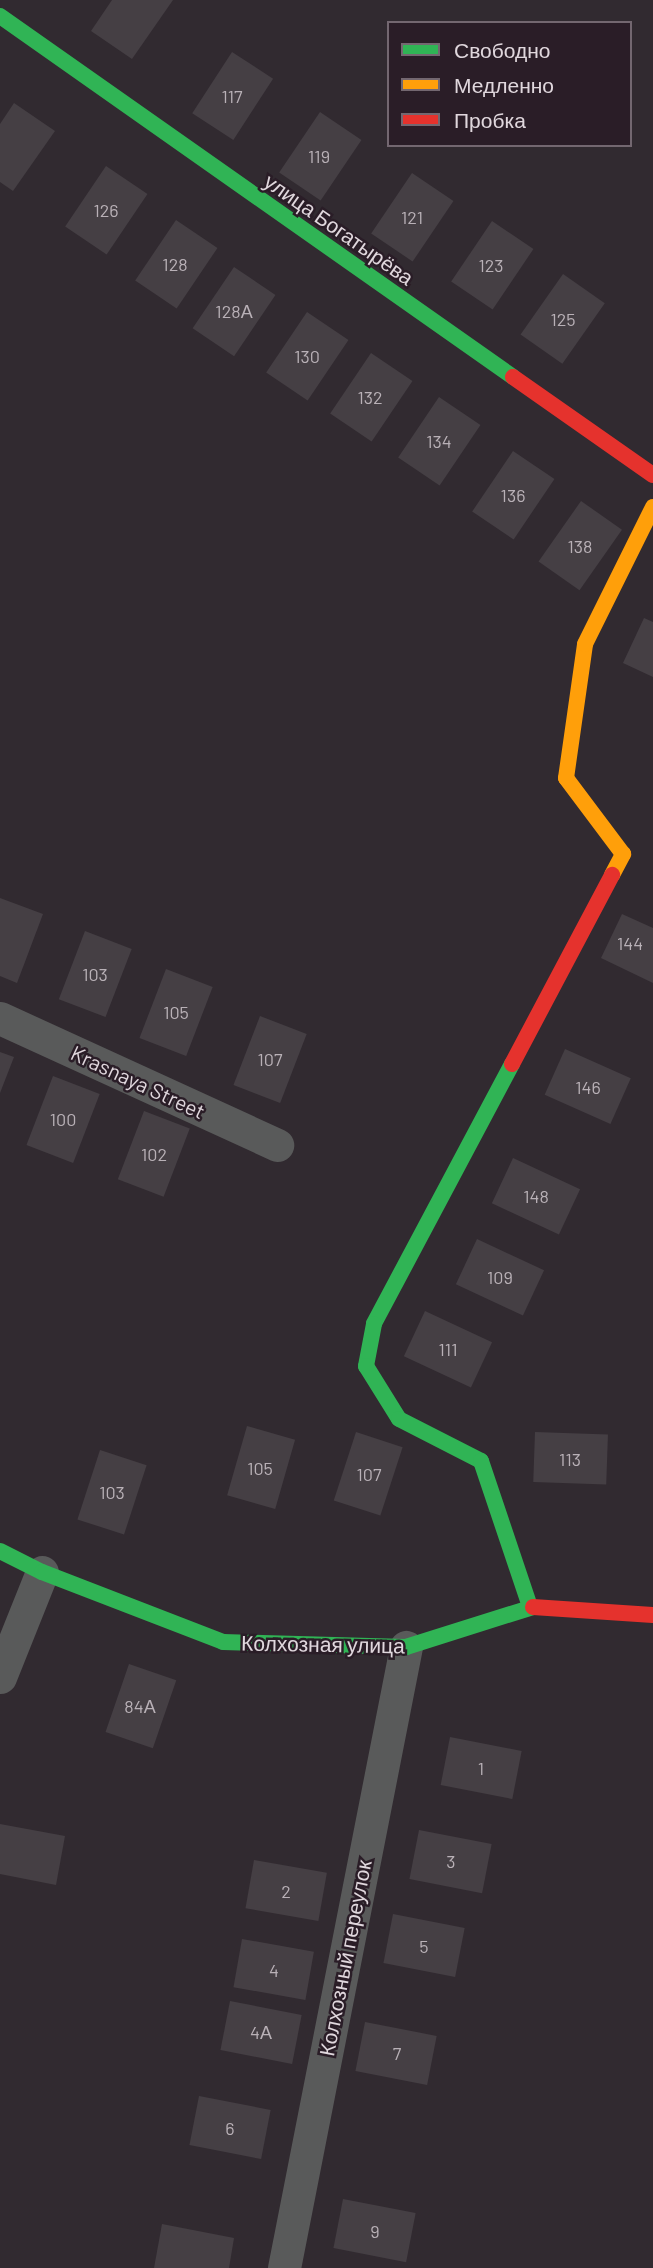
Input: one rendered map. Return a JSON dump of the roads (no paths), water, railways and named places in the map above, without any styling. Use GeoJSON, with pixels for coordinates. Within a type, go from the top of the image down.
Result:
{"type":"FeatureCollection","features":[{"type":"Feature","properties":{"kind":"street","name":"улица Богатырёва"},"geometry":{"type":"LineString","coordinates":[[0,16],[653,475]]}},
{"type":"Feature","properties":{"kind":"street"},"geometry":{"type":"LineString","coordinates":[[530,1606],[481,1461],[399,1419],[366,1366],[374,1324],[623,854],[566,778],[585,644],[653,507]]}},
{"type":"Feature","properties":{"kind":"street","name":"Krasnaya Street"},"geometry":{"type":"LineString","coordinates":[[0,1018],[276,1145]]}},
{"type":"Feature","properties":{"kind":"street","name":"Колхозная улица"},"geometry":{"type":"LineString","coordinates":[[0,1550],[42,1572],[223,1643],[406,1647],[530,1606],[653,1615]]}},
{"type":"Feature","properties":{"kind":"street"},"geometry":{"type":"LineString","coordinates":[[0,1677],[42,1572]]}},
{"type":"Feature","properties":{"kind":"street","name":"Колхозный переулок"},"geometry":{"type":"LineString","coordinates":[[284,2268],[406,1647]]}}]}
